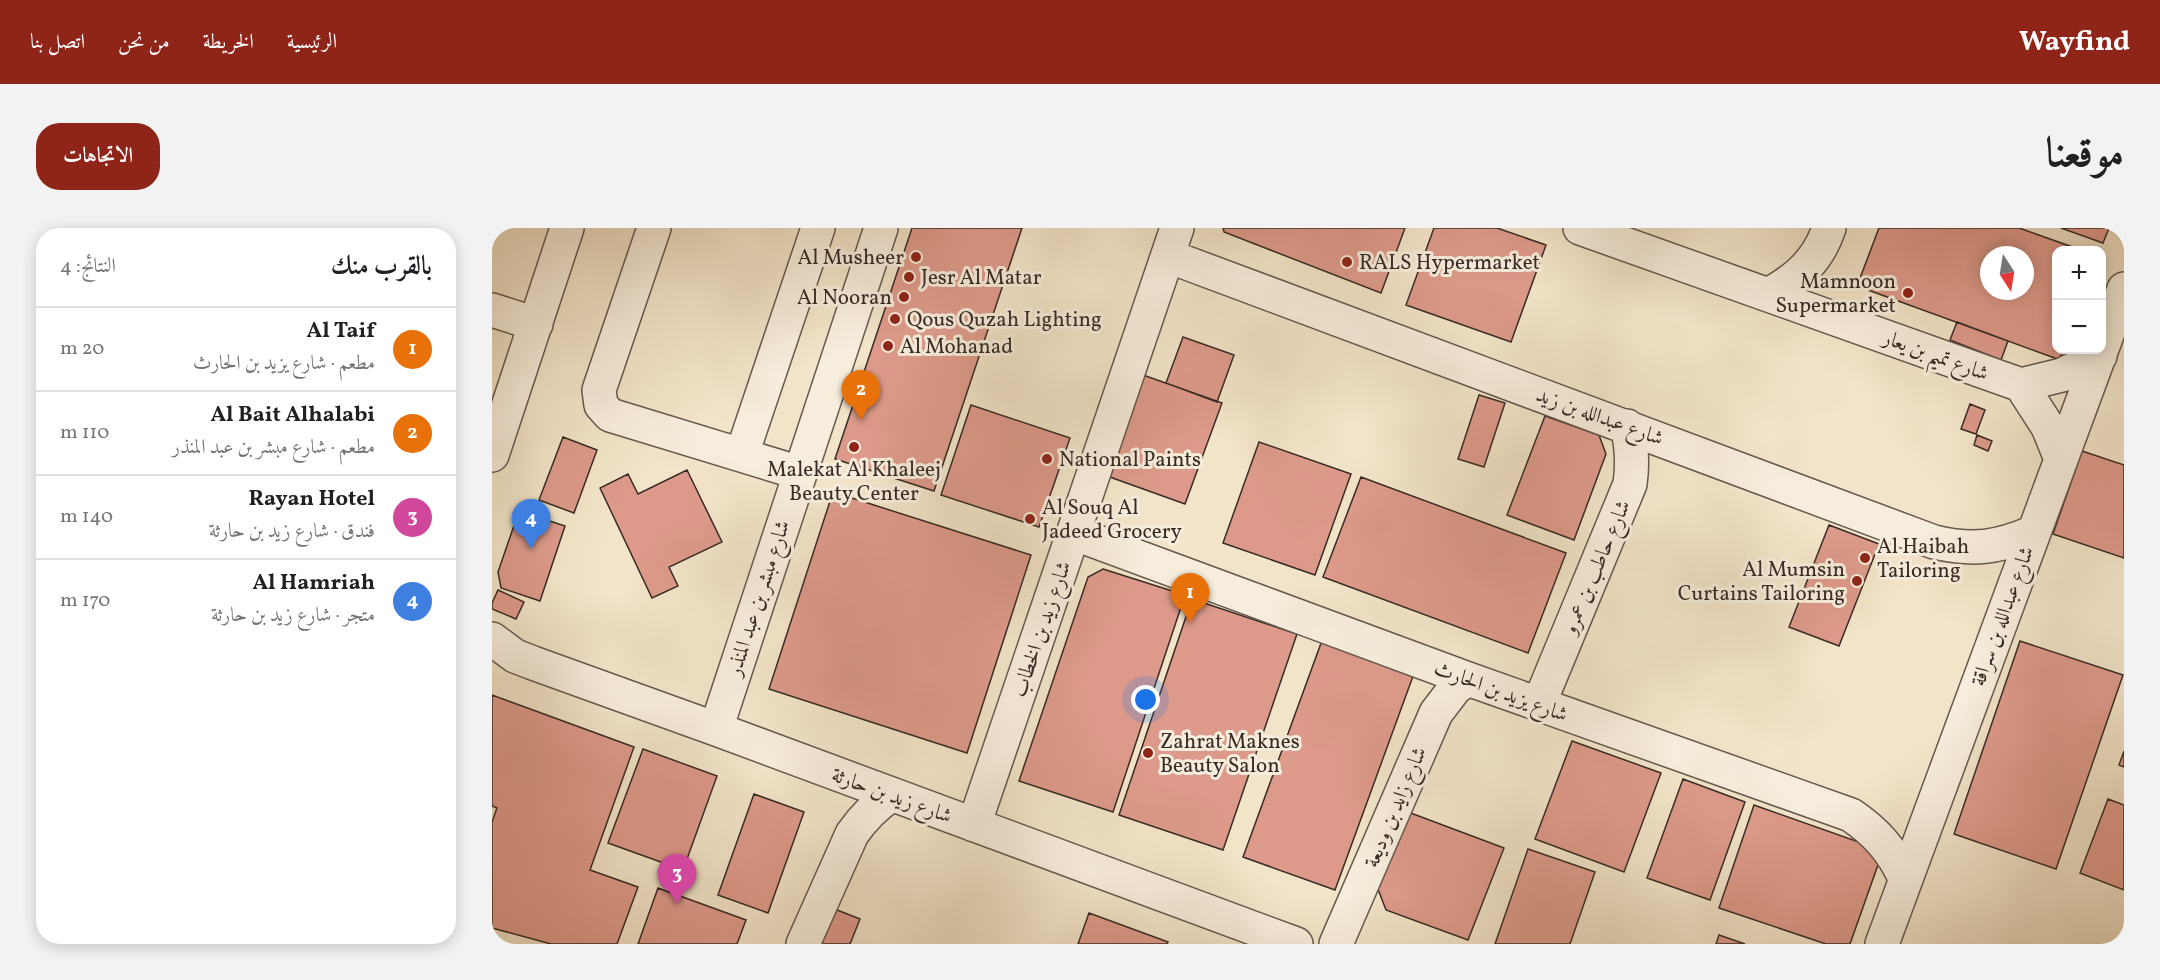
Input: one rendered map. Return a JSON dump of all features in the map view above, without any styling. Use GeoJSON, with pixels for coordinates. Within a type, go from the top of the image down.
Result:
{"type":"FeatureCollection","features":[{"type":"Feature","properties":{"kind":"street"},"geometry":{"type":"LineString","coordinates":[[492,455],[567,228]]}},
{"type":"Feature","properties":{"kind":"street"},"geometry":{"type":"LineString","coordinates":[[654,228],[599,390],[601,405],[610,415],[800,473]]}},
{"type":"Feature","properties":{"kind":"street"},"geometry":{"type":"LineString","coordinates":[[742,454],[818,228]]}},
{"type":"Feature","properties":{"kind":"street","name":"شارع مبشر بن عبد المنذر"},"geometry":{"type":"LineString","coordinates":[[716,729],[881,228]]}},
{"type":"Feature","properties":{"kind":"street","name":"شارع تميم بن يعار"},"geometry":{"type":"LineString","coordinates":[[1580,228],[2021,385]]}},
{"type":"Feature","properties":{"kind":"street"},"geometry":{"type":"LineString","coordinates":[[1768,295],[1791,282],[1811,262],[1830,228]]}},
{"type":"Feature","properties":{"kind":"street","name":"شارع عبدالله بن زيد"},"geometry":{"type":"LineString","coordinates":[[1172,242],[1627,426],[1934,542],[1959,548],[1985,548],[2010,542],[2034,532]]}},
{"type":"Feature","properties":{"kind":"street","name":"شارع زيد بن الخطاب"},"geometry":{"type":"LineString","coordinates":[[974,825],[1172,242]]}},
{"type":"Feature","properties":{"kind":"street","name":"شارع عبدالله بن سراقة"},"geometry":{"type":"LineString","coordinates":[[1882,944],[2124,289]]}},
{"type":"Feature","properties":{"kind":"street"},"geometry":{"type":"LineString","coordinates":[[492,310],[536,324]]}},
{"type":"Feature","properties":{"kind":"street"},"geometry":{"type":"LineString","coordinates":[[2061,459],[2044,420],[2021,385],[2062,375],[2100,356]]}},
{"type":"Feature","properties":{"kind":"street","name":"شارع حاطب بن عمرو"},"geometry":{"type":"LineString","coordinates":[[1539,705],[1630,484],[1633,465],[1632,445],[1627,426]]}},
{"type":"Feature","properties":{"kind":"street","name":"شارع يزيد بن الحارث"},"geometry":{"type":"LineString","coordinates":[[1073,533],[1539,705],[1851,815],[1884,842],[1896,858],[1905,878]]}},
{"type":"Feature","properties":{"kind":"street","name":"شارع زيد بن حارثة"},"geometry":{"type":"LineString","coordinates":[[494,643],[515,656],[533,663],[1296,944]]}},
{"type":"Feature","properties":{"kind":"street","name":"شارع زايد بن وديعة"},"geometry":{"type":"LineString","coordinates":[[1336,944],[1436,712],[1455,688],[1468,679]]}},
{"type":"Feature","properties":{"kind":"street"},"geometry":{"type":"LineString","coordinates":[[803,944],[852,834],[876,806],[891,795]]}},
{"type":"Feature","properties":{"kind":"street"},"geometry":{"type":"LineString","coordinates":[[782,944],[807,886],[823,874],[834,872]]}},
{"type":"Feature","properties":{"kind":"building"},"geometry":{"type":"Polygon","coordinates":[[[912,228],[1022,228],[934,491],[835,459],[912,228]]]}},
{"type":"Feature","properties":{"kind":"building","name":"RALS Hypermarket"},"geometry":{"type":"Polygon","coordinates":[[[1223,228],[1405,228],[1381,293],[1224,232],[1223,228]]]}},
{"type":"Feature","properties":{"kind":"building"},"geometry":{"type":"Polygon","coordinates":[[[1434,228],[1497,228],[1546,245],[1511,342],[1406,305],[1434,228]]]}},
{"type":"Feature","properties":{"kind":"building"},"geometry":{"type":"Polygon","coordinates":[[[1879,228],[2019,228],[2070,246],[2052,246],[2052,354],[2062,354],[2060,360],[1857,286],[1879,228]]]}},
{"type":"Feature","properties":{"kind":"building"},"geometry":{"type":"Polygon","coordinates":[[[2061,228],[2109,228],[2103,243],[2061,228]]]}},
{"type":"Feature","properties":{"kind":"building"},"geometry":{"type":"Polygon","coordinates":[[[1957,322],[2008,341],[2001,360],[1950,340],[1957,322]]]}},
{"type":"Feature","properties":{"kind":"building"},"geometry":{"type":"Polygon","coordinates":[[[1183,337],[1234,355],[1217,402],[1166,383],[1183,337]]]}},
{"type":"Feature","properties":{"kind":"building"},"geometry":{"type":"Polygon","coordinates":[[[1143,375],[1222,403],[1185,504],[1107,476],[1143,375]]]}},
{"type":"Feature","properties":{"kind":"building"},"geometry":{"type":"Polygon","coordinates":[[[1479,395],[1505,403],[1484,467],[1458,459],[1479,395]]]}},
{"type":"Feature","properties":{"kind":"building"},"geometry":{"type":"Polygon","coordinates":[[[1970,404],[1985,410],[1976,434],[1961,429],[1970,404]]]}},
{"type":"Feature","properties":{"kind":"building"},"geometry":{"type":"Polygon","coordinates":[[[971,405],[1070,438],[1039,527],[941,495],[971,405]]]}},
{"type":"Feature","properties":{"kind":"building"},"geometry":{"type":"Polygon","coordinates":[[[1545,416],[1599,435],[1606,454],[1574,540],[1507,515],[1545,416]]]}},
{"type":"Feature","properties":{"kind":"building"},"geometry":{"type":"Polygon","coordinates":[[[1977,435],[1992,441],[1988,451],[1974,445],[1977,435]]]}},
{"type":"Feature","properties":{"kind":"building"},"geometry":{"type":"Polygon","coordinates":[[[563,437],[597,450],[574,513],[539,500],[563,437]]]}},
{"type":"Feature","properties":{"kind":"building"},"geometry":{"type":"Polygon","coordinates":[[[1259,442],[1351,474],[1315,575],[1223,543],[1259,442]]]}},
{"type":"Feature","properties":{"kind":"building"},"geometry":{"type":"Polygon","coordinates":[[[2082,451],[2124,465],[2124,558],[2053,534],[2082,451]]]}},
{"type":"Feature","properties":{"kind":"building"},"geometry":{"type":"Polygon","coordinates":[[[687,470],[722,542],[669,567],[678,586],[652,598],[600,488],[628,474],[638,494],[687,470]]]}},
{"type":"Feature","properties":{"kind":"building"},"geometry":{"type":"Polygon","coordinates":[[[1361,477],[1566,553],[1528,653],[1323,577],[1361,477]]]}},
{"type":"Feature","properties":{"kind":"building"},"geometry":{"type":"Polygon","coordinates":[[[833,492],[1031,555],[967,753],[769,689],[833,492]]]}},
{"type":"Feature","properties":{"kind":"building"},"geometry":{"type":"Polygon","coordinates":[[[519,511],[565,526],[540,601],[501,588],[498,572],[519,511]]]}},
{"type":"Feature","properties":{"kind":"building"},"geometry":{"type":"Polygon","coordinates":[[[1829,525],[1879,544],[1839,646],[1789,627],[1829,525]]]}},
{"type":"Feature","properties":{"kind":"building"},"geometry":{"type":"Polygon","coordinates":[[[1103,569],[1185,595],[1113,812],[1019,781],[1088,577],[1103,569]]]}},
{"type":"Feature","properties":{"kind":"building"},"geometry":{"type":"Polygon","coordinates":[[[498,590],[524,602],[516,619],[492,609],[492,603],[498,590]]]}},
{"type":"Feature","properties":{"kind":"building"},"geometry":{"type":"Polygon","coordinates":[[[1192,599],[1297,634],[1223,850],[1119,815],[1192,599]]]}},
{"type":"Feature","properties":{"kind":"building"},"geometry":{"type":"Polygon","coordinates":[[[1324,635],[1416,668],[1335,890],[1243,857],[1324,635]]]}},
{"type":"Feature","properties":{"kind":"building"},"geometry":{"type":"Polygon","coordinates":[[[2020,641],[2123,675],[2056,869],[1954,834],[2020,641]]]}},
{"type":"Feature","properties":{"kind":"building"},"geometry":{"type":"Polygon","coordinates":[[[492,695],[634,747],[590,870],[638,887],[617,944],[551,944],[492,928],[492,822],[497,808],[492,806],[492,695]]]}},
{"type":"Feature","properties":{"kind":"building"},"geometry":{"type":"Polygon","coordinates":[[[1572,741],[1661,773],[1624,872],[1535,839],[1572,741]]]}},
{"type":"Feature","properties":{"kind":"building"},"geometry":{"type":"Polygon","coordinates":[[[643,749],[717,776],[683,870],[608,843],[643,749]]]}},
{"type":"Feature","properties":{"kind":"building"},"geometry":{"type":"Polygon","coordinates":[[[2124,751],[2124,767],[2119,765],[2124,751]]]}},
{"type":"Feature","properties":{"kind":"building"},"geometry":{"type":"Polygon","coordinates":[[[1683,779],[1745,802],[1710,900],[1647,878],[1683,779]]]}},
{"type":"Feature","properties":{"kind":"building"},"geometry":{"type":"Polygon","coordinates":[[[754,794],[804,812],[768,913],[718,895],[754,794]]]}},
{"type":"Feature","properties":{"kind":"building"},"geometry":{"type":"Polygon","coordinates":[[[2108,799],[2124,805],[2124,890],[2080,873],[2108,799]]]}},
{"type":"Feature","properties":{"kind":"building"},"geometry":{"type":"Polygon","coordinates":[[[1754,805],[1873,847],[1879,862],[1850,944],[1826,944],[1719,908],[1754,805]]]}},
{"type":"Feature","properties":{"kind":"building"},"geometry":{"type":"Polygon","coordinates":[[[1408,812],[1504,848],[1468,940],[1386,910],[1376,884],[1408,812]]]}},
{"type":"Feature","properties":{"kind":"building"},"geometry":{"type":"Polygon","coordinates":[[[1528,849],[1595,872],[1570,944],[1495,944],[1528,849]]]}},
{"type":"Feature","properties":{"kind":"building"},"geometry":{"type":"Polygon","coordinates":[[[658,888],[746,920],[737,944],[638,944],[658,888]]]}},
{"type":"Feature","properties":{"kind":"building"},"geometry":{"type":"Polygon","coordinates":[[[832,908],[860,919],[850,944],[818,944],[832,908]]]}},
{"type":"Feature","properties":{"kind":"building"},"geometry":{"type":"Polygon","coordinates":[[[1089,913],[1168,942],[1167,944],[1078,944],[1089,913]]]}},
{"type":"Feature","properties":{"kind":"building"},"geometry":{"type":"Polygon","coordinates":[[[1719,935],[1745,944],[1716,944],[1719,935]]]}},
{"type":"Feature","properties":{"kind":"place","name":"Al Musheer"},"geometry":{"type":"Point","coordinates":[916,257]}},
{"type":"Feature","properties":{"kind":"place","name":"RALS Hypermarket"},"geometry":{"type":"Point","coordinates":[1347,262]}},
{"type":"Feature","properties":{"kind":"place","name":"Jesr Al Matar"},"geometry":{"type":"Point","coordinates":[909,277]}},
{"type":"Feature","properties":{"kind":"place","name":"Mamnoon Supermarket"},"geometry":{"type":"Point","coordinates":[1908,293]}},
{"type":"Feature","properties":{"kind":"place","name":"Al Nooran"},"geometry":{"type":"Point","coordinates":[904,297]}},
{"type":"Feature","properties":{"kind":"place","name":"Qous Quzah Lighting"},"geometry":{"type":"Point","coordinates":[895,319]}},
{"type":"Feature","properties":{"kind":"place","name":"Al Mohanad"},"geometry":{"type":"Point","coordinates":[888,346]}},
{"type":"Feature","properties":{"kind":"place","name":"Al Bait Alhalabi"},"geometry":{"type":"Point","coordinates":[861,420]}},
{"type":"Feature","properties":{"kind":"place","name":"Malekat Al Khaleej Beauty Center"},"geometry":{"type":"Point","coordinates":[854,447]}},
{"type":"Feature","properties":{"kind":"place","name":"National Paints"},"geometry":{"type":"Point","coordinates":[1047,459]}},
{"type":"Feature","properties":{"kind":"place","name":"Al Souq Al Jadeed Grocery"},"geometry":{"type":"Point","coordinates":[1030,519]}},
{"type":"Feature","properties":{"kind":"place","name":"Al Hamriah"},"geometry":{"type":"Point","coordinates":[531,549]}},
{"type":"Feature","properties":{"kind":"place","name":"Al Haibah Tailoring"},"geometry":{"type":"Point","coordinates":[1865,558]}},
{"type":"Feature","properties":{"kind":"place","name":"Al Mumsin Curtains Tailoring"},"geometry":{"type":"Point","coordinates":[1857,581]}},
{"type":"Feature","properties":{"kind":"place","name":"Al Taif"},"geometry":{"type":"Point","coordinates":[1190,623]}},
{"type":"Feature","properties":{"kind":"place","name":"Zahrat Maknes Beauty Salon"},"geometry":{"type":"Point","coordinates":[1148,753]}},
{"type":"Feature","properties":{"kind":"place","name":"Rayan Hotel"},"geometry":{"type":"Point","coordinates":[677,904]}}]}
